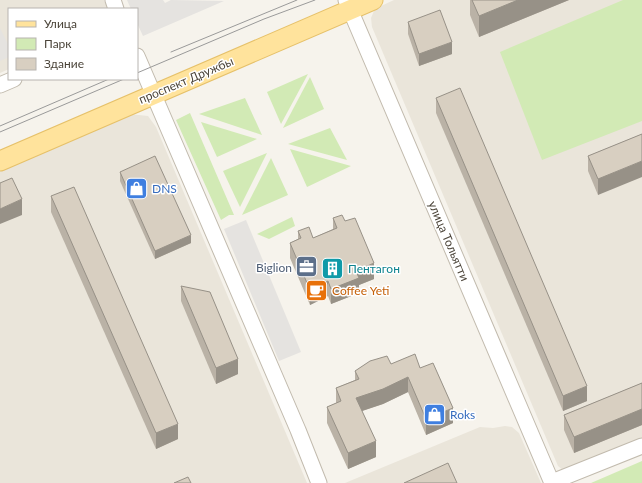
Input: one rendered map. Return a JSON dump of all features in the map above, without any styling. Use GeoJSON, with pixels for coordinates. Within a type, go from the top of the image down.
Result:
{"type":"FeatureCollection","features":[{"type":"Feature","properties":{"kind":"main road","name":"проспект Дружбы"},"geometry":{"type":"LineString","coordinates":[[0,161],[348,5],[373,0]]}},
{"type":"Feature","properties":{"kind":"street","name":"улица Тольятти"},"geometry":{"type":"LineString","coordinates":[[348,5],[552,483]]}},
{"type":"Feature","properties":{"kind":"street"},"geometry":{"type":"LineString","coordinates":[[138,59],[298,430],[319,483]]}},
{"type":"Feature","properties":{"kind":"street"},"geometry":{"type":"LineString","coordinates":[[0,85],[12,80]]}},
{"type":"Feature","properties":{"kind":"street"},"geometry":{"type":"LineString","coordinates":[[552,483],[642,446]]}},
{"type":"Feature","properties":{"kind":"shaded area"},"geometry":{"type":"Polygon","coordinates":[[[0,0],[104,0],[108,8],[8,8],[8,69],[0,73],[0,0]]]}},
{"type":"Feature","properties":{"kind":"shaded area"},"geometry":{"type":"Polygon","coordinates":[[[127,0],[163,0],[165,3],[171,0],[224,1],[143,36],[138,25],[138,8],[131,8],[127,0]]]}},
{"type":"Feature","properties":{"kind":"shaded area"},"geometry":{"type":"Polygon","coordinates":[[[394,0],[642,0],[642,442],[564,471],[558,466],[372,27],[371,18],[374,11],[394,0]]]}},
{"type":"Feature","properties":{"kind":"shaded area"},"geometry":{"type":"Polygon","coordinates":[[[0,28],[8,44],[8,57],[0,61],[0,28]]]}},
{"type":"Feature","properties":{"kind":"shaded area"},"geometry":{"type":"Polygon","coordinates":[[[129,114],[148,116],[156,127],[307,483],[0,483],[0,169],[129,114]]]}},
{"type":"Feature","properties":{"kind":"shaded area"},"geometry":{"type":"Polygon","coordinates":[[[246,220],[301,352],[279,361],[224,229],[246,220]]]}},
{"type":"Feature","properties":{"kind":"shaded area"},"geometry":{"type":"Polygon","coordinates":[[[505,426],[512,427],[519,433],[541,483],[345,483],[480,427],[493,428],[505,426]]]}},
{"type":"Feature","properties":{"kind":"green space"},"geometry":{"type":"Polygon","coordinates":[[[623,0],[642,0],[642,121],[542,160],[500,52],[623,0]]]}},
{"type":"Feature","properties":{"kind":"green space"},"geometry":{"type":"Polygon","coordinates":[[[308,74],[281,124],[267,92],[308,74]]]}},
{"type":"Feature","properties":{"kind":"green space"},"geometry":{"type":"Polygon","coordinates":[[[310,77],[324,109],[283,128],[310,77]]]}},
{"type":"Feature","properties":{"kind":"green space"},"geometry":{"type":"Polygon","coordinates":[[[245,98],[262,135],[199,114],[245,98]]]}},
{"type":"Feature","properties":{"kind":"green space"},"geometry":{"type":"Polygon","coordinates":[[[190,113],[234,215],[229,215],[221,220],[176,120],[190,113]]]}},
{"type":"Feature","properties":{"kind":"green space"},"geometry":{"type":"Polygon","coordinates":[[[201,122],[257,139],[217,157],[201,122]]]}},
{"type":"Feature","properties":{"kind":"green space"},"geometry":{"type":"Polygon","coordinates":[[[330,128],[347,160],[288,144],[330,128]]]}},
{"type":"Feature","properties":{"kind":"green space"},"geometry":{"type":"Polygon","coordinates":[[[290,149],[351,166],[307,187],[290,149]]]}},
{"type":"Feature","properties":{"kind":"green space"},"geometry":{"type":"Polygon","coordinates":[[[267,153],[240,207],[223,171],[267,153]]]}},
{"type":"Feature","properties":{"kind":"green space"},"geometry":{"type":"Polygon","coordinates":[[[271,158],[288,195],[242,215],[271,158]]]}},
{"type":"Feature","properties":{"kind":"green space"},"geometry":{"type":"Polygon","coordinates":[[[292,217],[295,226],[269,239],[257,234],[292,217]]]}},
{"type":"Feature","properties":{"kind":"green space"},"geometry":{"type":"Polygon","coordinates":[[[642,461],[642,483],[591,483],[642,461]]]}},
{"type":"Feature","properties":{"kind":"building"},"geometry":{"type":"Polygon","coordinates":[[[472,0],[518,0],[479,16],[472,0]]]}},
{"type":"Feature","properties":{"kind":"building"},"geometry":{"type":"Polygon","coordinates":[[[440,10],[452,42],[419,54],[408,22],[440,10]]]}},
{"type":"Feature","properties":{"kind":"building"},"geometry":{"type":"Polygon","coordinates":[[[460,88],[587,386],[563,396],[436,98],[460,88]]]}},
{"type":"Feature","properties":{"kind":"building"},"geometry":{"type":"Polygon","coordinates":[[[642,134],[642,161],[598,179],[588,156],[642,134]]]}},
{"type":"Feature","properties":{"kind":"building"},"geometry":{"type":"Polygon","coordinates":[[[155,156],[191,235],[155,251],[120,172],[155,156]]]}},
{"type":"Feature","properties":{"kind":"building"},"geometry":{"type":"Polygon","coordinates":[[[12,178],[22,199],[0,209],[0,183],[12,178]]]}},
{"type":"Feature","properties":{"kind":"building"},"geometry":{"type":"Polygon","coordinates":[[[74,187],[178,424],[156,433],[51,196],[74,187]]]}},
{"type":"Feature","properties":{"kind":"building","name":"Пентагон"},"geometry":{"type":"Polygon","coordinates":[[[342,215],[345,221],[355,218],[374,263],[356,271],[359,278],[331,289],[328,281],[310,290],[290,243],[301,238],[298,231],[309,227],[313,238],[337,228],[333,218],[342,215]]]}},
{"type":"Feature","properties":{"kind":"building"},"geometry":{"type":"Polygon","coordinates":[[[181,286],[210,292],[238,359],[216,368],[181,286]]]}},
{"type":"Feature","properties":{"kind":"building"},"geometry":{"type":"Polygon","coordinates":[[[415,354],[420,368],[433,363],[453,408],[426,419],[408,377],[383,389],[356,398],[376,441],[348,453],[327,407],[341,401],[336,388],[359,379],[355,371],[370,361],[387,356],[391,364],[415,354]]]}},
{"type":"Feature","properties":{"kind":"building"},"geometry":{"type":"Polygon","coordinates":[[[642,383],[642,409],[574,437],[564,415],[642,383]]]}},
{"type":"Feature","properties":{"kind":"building"},"geometry":{"type":"Polygon","coordinates":[[[448,463],[457,483],[404,483],[448,463]]]}},
{"type":"Feature","properties":{"kind":"building"},"geometry":{"type":"Polygon","coordinates":[[[188,477],[191,483],[174,483],[188,477]]]}},
{"type":"Feature","properties":{"kind":"tram line"},"geometry":{"type":"LineString","coordinates":[[171,52],[297,0]]}},
{"type":"Feature","properties":{"kind":"tram line"},"geometry":{"type":"LineString","coordinates":[[138,73],[264,19],[315,0]]}},
{"type":"Feature","properties":{"kind":"tram line"},"geometry":{"type":"LineString","coordinates":[[0,126],[107,80]]}},
{"type":"Feature","properties":{"kind":"tram line"},"geometry":{"type":"LineString","coordinates":[[0,132],[122,80]]}},
{"type":"Feature","properties":{"kind":"place","name":"DNS"},"geometry":{"type":"Point","coordinates":[136,188]}},
{"type":"Feature","properties":{"kind":"place","name":"Biglion"},"geometry":{"type":"Point","coordinates":[307,267]}},
{"type":"Feature","properties":{"kind":"place","name":"Пентагон"},"geometry":{"type":"Point","coordinates":[332,268]}},
{"type":"Feature","properties":{"kind":"place","name":"Coffee Yeti"},"geometry":{"type":"Point","coordinates":[316,290]}},
{"type":"Feature","properties":{"kind":"place","name":"Roks"},"geometry":{"type":"Point","coordinates":[435,414]}}]}
